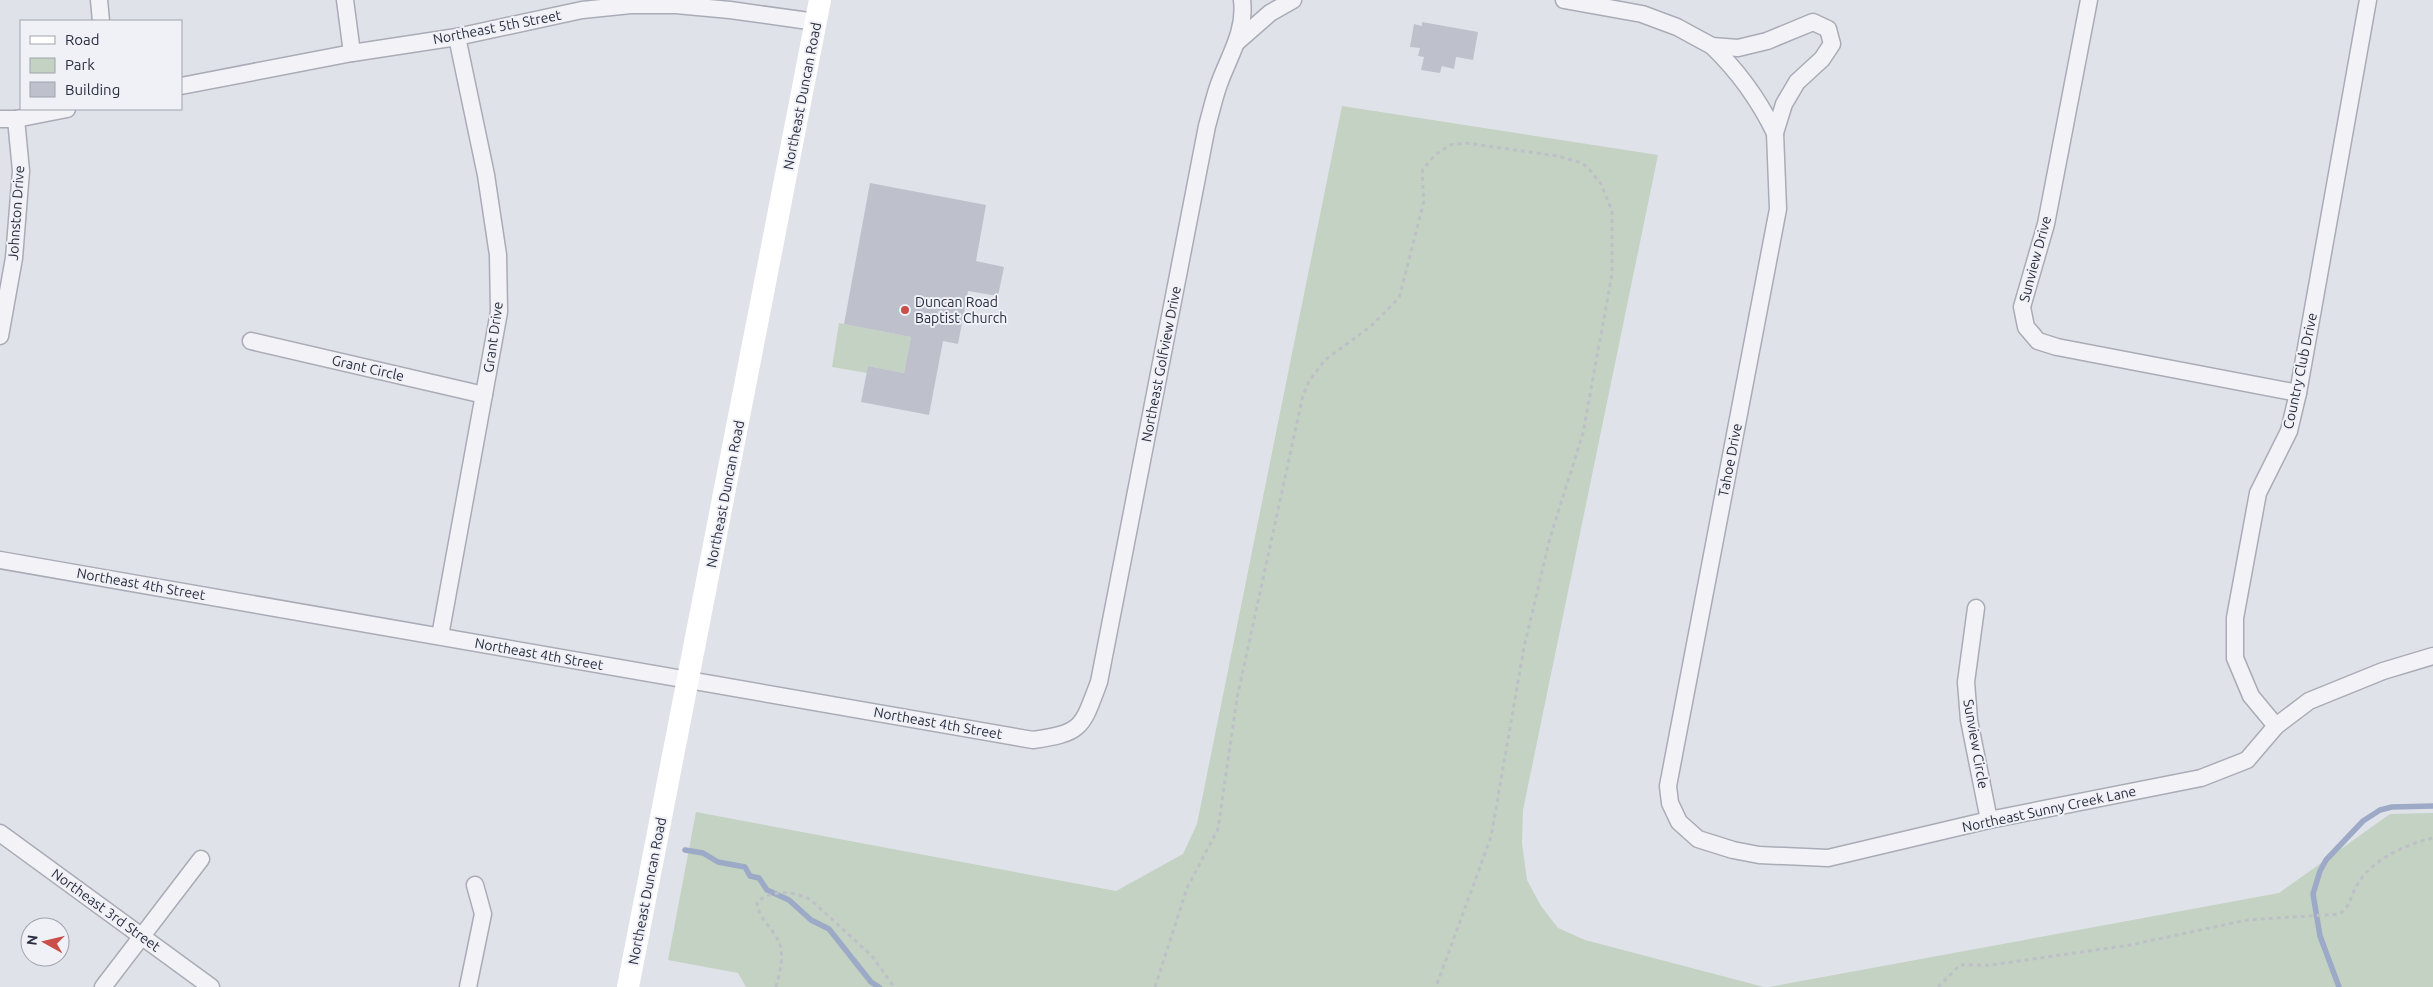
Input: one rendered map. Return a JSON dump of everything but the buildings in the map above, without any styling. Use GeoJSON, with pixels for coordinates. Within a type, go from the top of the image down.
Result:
{"type":"FeatureCollection","features":[{"type":"Feature","properties":{"kind":"street"},"geometry":{"type":"LineString","coordinates":[[99,0],[101,20]]}},
{"type":"Feature","properties":{"kind":"street"},"geometry":{"type":"LineString","coordinates":[[345,0],[352,52]]}},
{"type":"Feature","properties":{"kind":"street","name":"Northeast Duncan Road"},"geometry":{"type":"LineString","coordinates":[[628,987],[687,681],[739,426],[820,0]]}},
{"type":"Feature","properties":{"kind":"street","name":"Northeast Golfview Drive"},"geometry":{"type":"LineString","coordinates":[[1077,727],[1087,714],[1099,682],[1208,126],[1218,86],[1237,42],[1244,15],[1242,0]]}},
{"type":"Feature","properties":{"kind":"street"},"geometry":{"type":"LineString","coordinates":[[1237,42],[1270,12],[1293,0]]}},
{"type":"Feature","properties":{"kind":"street"},"geometry":{"type":"LineString","coordinates":[[1564,0],[1642,14],[1677,27],[1712,46]]}},
{"type":"Feature","properties":{"kind":"street","name":"Sunview Drive"},"geometry":{"type":"LineString","coordinates":[[2089,0],[2046,224],[2022,307],[2026,327],[2038,341],[2057,347],[2298,393]]}},
{"type":"Feature","properties":{"kind":"street","name":"Country Club Drive"},"geometry":{"type":"LineString","coordinates":[[2276,726],[2251,696],[2234,658],[2234,618],[2258,493],[2289,431],[2298,393],[2368,0]]}},
{"type":"Feature","properties":{"kind":"street","name":"Northeast 5th Street"},"geometry":{"type":"LineString","coordinates":[[182,86],[352,52],[457,37],[581,5],[676,5],[730,10],[816,22]]}},
{"type":"Feature","properties":{"kind":"street","name":"Tahoe Drive"},"geometry":{"type":"LineString","coordinates":[[1668,786],[1778,209],[1775,134],[1784,104],[1796,82],[1822,59],[1832,44],[1828,29],[1813,22],[1767,41],[1738,48],[1712,46]]}},
{"type":"Feature","properties":{"kind":"street","name":"Grant Drive"},"geometry":{"type":"LineString","coordinates":[[440,636],[499,312],[498,255],[486,175],[457,37]]}},
{"type":"Feature","properties":{"kind":"street","name":"Tahoe Drive"},"geometry":{"type":"LineString","coordinates":[[1712,46],[1728,61],[1748,87],[1775,134]]}},
{"type":"Feature","properties":{"kind":"street"},"geometry":{"type":"LineString","coordinates":[[8,119],[60,110]]}},
{"type":"Feature","properties":{"kind":"street","name":"Johnston Drive"},"geometry":{"type":"LineString","coordinates":[[0,336],[16,239],[21,171],[8,119]]}},
{"type":"Feature","properties":{"kind":"street","name":"Grant Circle"},"geometry":{"type":"LineString","coordinates":[[251,341],[484,395]]}},
{"type":"Feature","properties":{"kind":"street","name":"Northeast 4th Street"},"geometry":{"type":"LineString","coordinates":[[0,560],[1033,740],[1063,736],[1077,727]]}},
{"type":"Feature","properties":{"kind":"street","name":"Sunview Circle"},"geometry":{"type":"LineString","coordinates":[[1976,608],[1966,682],[1969,720],[1990,820]]}},
{"type":"Feature","properties":{"kind":"street","name":"Northeast Sunny Creek Lane"},"geometry":{"type":"LineString","coordinates":[[1668,786],[1670,803],[1679,822],[1698,839],[1733,850],[1759,855],[1828,858],[1990,820],[2201,778],[2247,760],[2276,726],[2309,701],[2350,683],[2433,656]]}},
{"type":"Feature","properties":{"kind":"street","name":"Northeast 3rd Street"},"geometry":{"type":"LineString","coordinates":[[0,833],[211,987]]}},
{"type":"Feature","properties":{"kind":"street"},"geometry":{"type":"LineString","coordinates":[[103,987],[201,860]]}},
{"type":"Feature","properties":{"kind":"street"},"geometry":{"type":"LineString","coordinates":[[468,987],[483,914],[475,885]]}},
{"type":"Feature","properties":{"kind":"path"},"geometry":{"type":"LineString","coordinates":[[1155,987],[1186,888],[1218,829],[1237,698],[1304,395],[1309,381],[1325,360],[1371,326],[1399,298],[1423,207],[1423,169],[1442,149],[1450,145],[1466,143],[1558,156],[1582,164],[1589,169],[1601,184],[1612,211],[1614,254],[1586,420],[1550,538],[1524,647],[1491,837],[1436,987]]}},
{"type":"Feature","properties":{"kind":"path"},"geometry":{"type":"LineString","coordinates":[[1938,987],[1963,964],[1970,966],[1991,965],[2130,945],[2247,920],[2339,914],[2348,906],[2357,883],[2370,868],[2386,857],[2433,838]]}},
{"type":"Feature","properties":{"kind":"path"},"geometry":{"type":"LineString","coordinates":[[776,987],[782,954],[778,940],[756,905],[763,896],[783,892],[811,900],[872,956],[894,987]]}},
{"type":"Feature","properties":{"kind":"green space"},"geometry":{"type":"Polygon","coordinates":[[[1342,106],[1658,155],[1523,810],[1522,843],[1527,880],[1541,906],[1558,928],[1585,940],[1764,987],[746,987],[738,973],[668,960],[696,812],[1116,891],[1183,854],[1197,824],[1342,106]]]}},
{"type":"Feature","properties":{"kind":"green space"},"geometry":{"type":"Polygon","coordinates":[[[839,323],[911,337],[904,373],[868,366],[867,373],[832,367],[839,323]]]}},
{"type":"Feature","properties":{"kind":"green space"},"geometry":{"type":"Polygon","coordinates":[[[2433,813],[2433,987],[1769,987],[2279,893],[2390,814],[2433,813]]]}},
{"type":"Feature","properties":{"kind":"waterway"},"geometry":{"type":"LineString","coordinates":[[2339,987],[2320,936],[2313,894],[2320,871],[2326,860],[2363,821],[2380,810],[2392,807],[2433,806]]}},
{"type":"Feature","properties":{"kind":"waterway"},"geometry":{"type":"LineString","coordinates":[[685,850],[703,853],[718,862],[745,867],[750,876],[759,878],[767,890],[789,900],[811,920],[829,929],[871,982],[879,987]]}},
{"type":"Feature","properties":{"kind":"place","name":"Duncan Road Baptist Church"},"geometry":{"type":"Point","coordinates":[905,310]}}]}
